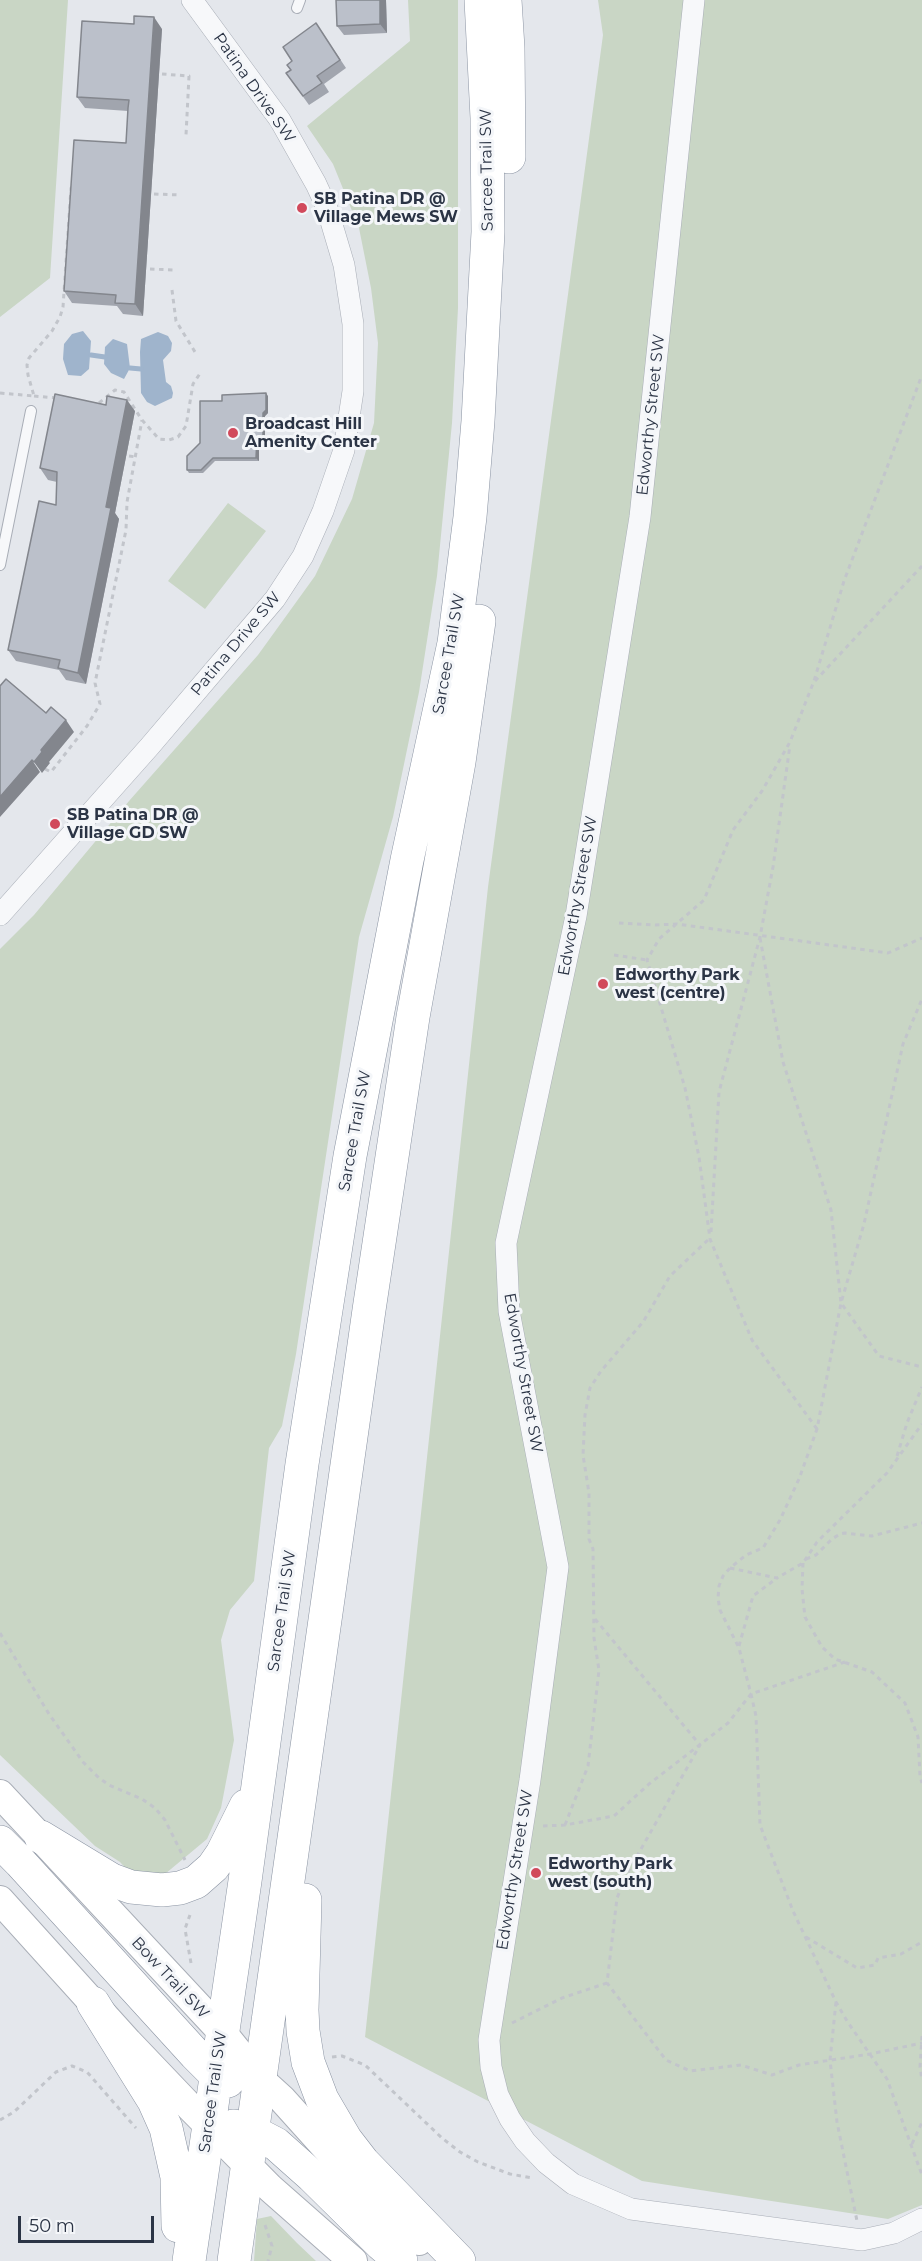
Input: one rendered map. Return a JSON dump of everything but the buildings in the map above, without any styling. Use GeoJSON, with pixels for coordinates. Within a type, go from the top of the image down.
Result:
{"type":"FeatureCollection","features":[{"type":"Feature","properties":{"kind":"highway","name":"Sarcee Trail SW"},"geometry":{"type":"LineString","coordinates":[[189,2261],[307,1431],[350,1156],[407,860],[454,643],[467,540],[478,421],[488,232],[487,118],[481,0]]}},
{"type":"Feature","properties":{"kind":"highway","name":"Sarcee Trail SW"},"geometry":{"type":"LineString","coordinates":[[234,2261],[369,1310],[413,1017],[460,751],[489,543],[497,465],[506,290],[510,122],[505,0]]}},
{"type":"Feature","properties":{"kind":"highway"},"geometry":{"type":"LineString","coordinates":[[41,1837],[112,1880],[130,1887],[162,1890],[180,1888],[196,1882],[213,1867],[258,1783]]}},
{"type":"Feature","properties":{"kind":"highway"},"geometry":{"type":"LineString","coordinates":[[301,1796],[306,1868],[302,2010],[308,2062],[329,2113],[346,2140],[363,2162],[459,2261]]}},
{"type":"Feature","properties":{"kind":"highway"},"geometry":{"type":"LineString","coordinates":[[0,1842],[215,2074],[233,2084],[248,2086],[260,2079]]}},
{"type":"Feature","properties":{"kind":"highway"},"geometry":{"type":"LineString","coordinates":[[93,2003],[154,2101],[166,2128],[177,2177],[177,2261]]}},
{"type":"Feature","properties":{"kind":"highway"},"geometry":{"type":"LineString","coordinates":[[208,2125],[239,2126],[276,2144],[401,2261]]}},
{"type":"Feature","properties":{"kind":"main road","name":"Bow Trail SW"},"geometry":{"type":"LineString","coordinates":[[0,1794],[222,2032],[260,2079],[282,2099],[352,2176],[406,2229],[444,2261]]}},
{"type":"Feature","properties":{"kind":"main road"},"geometry":{"type":"LineString","coordinates":[[0,1900],[208,2125],[270,2188],[353,2261]]}},
{"type":"Feature","properties":{"kind":"street","name":"Patina Drive SW"},"geometry":{"type":"LineString","coordinates":[[0,915],[150,746],[275,599],[303,556],[323,512],[344,450],[353,391],[353,324],[344,265],[327,208],[280,120],[192,0]]}},
{"type":"Feature","properties":{"kind":"street","name":"Edworthy Street SW"},"geometry":{"type":"LineString","coordinates":[[694,0],[640,517],[576,916],[506,1243],[509,1311],[558,1567],[530,1780],[489,2040],[491,2067],[498,2095],[510,2119],[546,2163],[573,2184],[631,2209],[862,2240],[894,2233],[922,2219]]}},
{"type":"Feature","properties":{"kind":"lane"},"geometry":{"type":"LineString","coordinates":[[0,566],[32,411]]}},
{"type":"Feature","properties":{"kind":"path"},"geometry":{"type":"LineString","coordinates":[[162,74],[189,76],[186,135]]}},
{"type":"Feature","properties":{"kind":"path"},"geometry":{"type":"LineString","coordinates":[[32,411],[34,396],[27,365],[29,358],[60,317],[63,307],[70,188],[80,189]]}},
{"type":"Feature","properties":{"kind":"path"},"geometry":{"type":"LineString","coordinates":[[154,194],[180,195]]}},
{"type":"Feature","properties":{"kind":"path"},"geometry":{"type":"LineString","coordinates":[[66,264],[75,265]]}},
{"type":"Feature","properties":{"kind":"path"},"geometry":{"type":"LineString","coordinates":[[150,270],[174,270]]}},
{"type":"Feature","properties":{"kind":"path"},"geometry":{"type":"LineString","coordinates":[[172,290],[176,321],[195,352]]}},
{"type":"Feature","properties":{"kind":"path"},"geometry":{"type":"LineString","coordinates":[[93,402],[101,404],[115,390],[124,392],[142,420],[159,439],[169,440],[178,437],[186,426],[193,384],[201,372]]}},
{"type":"Feature","properties":{"kind":"path"},"geometry":{"type":"LineString","coordinates":[[818,1430],[752,1340],[710,1239],[699,1157],[685,1088],[647,960],[659,939],[704,900],[733,830],[762,791],[790,742],[814,681],[844,581],[922,375]]}},
{"type":"Feature","properties":{"kind":"path"},"geometry":{"type":"LineString","coordinates":[[0,393],[58,398]]}},
{"type":"Feature","properties":{"kind":"path"},"geometry":{"type":"LineString","coordinates":[[45,769],[51,772],[87,726],[100,705],[95,683],[126,530],[127,502],[142,420]]}},
{"type":"Feature","properties":{"kind":"path"},"geometry":{"type":"LineString","coordinates":[[129,456],[136,457]]}},
{"type":"Feature","properties":{"kind":"path"},"geometry":{"type":"LineString","coordinates":[[113,564],[118,566]]}},
{"type":"Feature","properties":{"kind":"path"},"geometry":{"type":"LineString","coordinates":[[814,681],[922,566]]}},
{"type":"Feature","properties":{"kind":"path"},"geometry":{"type":"LineString","coordinates":[[98,639],[104,640]]}},
{"type":"Feature","properties":{"kind":"path"},"geometry":{"type":"LineString","coordinates":[[790,742],[773,867],[760,937],[719,1092],[710,1239],[670,1276],[642,1322],[601,1371],[591,1388],[585,1415],[583,1455],[589,1493],[589,1539],[593,1549],[594,1638],[599,1670],[588,1766],[566,1825],[614,1816],[649,1784],[728,1722],[751,1694],[845,1662]]}},
{"type":"Feature","properties":{"kind":"path"},"geometry":{"type":"LineString","coordinates":[[619,923],[676,924],[888,953],[922,938]]}},
{"type":"Feature","properties":{"kind":"path"},"geometry":{"type":"LineString","coordinates":[[760,937],[783,1062],[831,1210],[842,1303],[879,1356],[922,1367]]}},
{"type":"Feature","properties":{"kind":"path"},"geometry":{"type":"LineString","coordinates":[[614,955],[647,960]]}},
{"type":"Feature","properties":{"kind":"path"},"geometry":{"type":"LineString","coordinates":[[922,999],[903,1044],[864,1224],[842,1303],[818,1430],[799,1479],[763,1548],[746,1555],[730,1568],[723,1576],[718,1598],[720,1610],[739,1648],[756,1716],[760,1824],[793,1911],[836,2002],[887,2079],[922,2175]]}},
{"type":"Feature","properties":{"kind":"path"},"geometry":{"type":"LineString","coordinates":[[896,1461],[907,1423],[922,1387]]}},
{"type":"Feature","properties":{"kind":"path"},"geometry":{"type":"LineString","coordinates":[[922,1424],[887,1473],[828,1531],[804,1561],[802,1589],[805,1617],[822,1647],[836,1659],[872,1672],[904,1703],[918,1737],[922,1783]]}},
{"type":"Feature","properties":{"kind":"path"},"geometry":{"type":"LineString","coordinates":[[828,1531],[872,1536],[922,1523]]}},
{"type":"Feature","properties":{"kind":"path"},"geometry":{"type":"LineString","coordinates":[[739,1648],[753,1596],[816,1554],[840,1534]]}},
{"type":"Feature","properties":{"kind":"path"},"geometry":{"type":"LineString","coordinates":[[730,1568],[777,1578]]}},
{"type":"Feature","properties":{"kind":"path"},"geometry":{"type":"LineString","coordinates":[[594,1617],[700,1745]]}},
{"type":"Feature","properties":{"kind":"path"},"geometry":{"type":"LineString","coordinates":[[0,1633],[77,1755],[99,1778],[155,1808],[165,1820],[187,1863]]}},
{"type":"Feature","properties":{"kind":"path"},"geometry":{"type":"LineString","coordinates":[[700,1745],[628,1872],[617,1898],[607,1983],[666,2060],[690,2071],[741,2065],[772,2074],[799,2066],[921,2043]]}},
{"type":"Feature","properties":{"kind":"path"},"geometry":{"type":"LineString","coordinates":[[194,1908],[184,1929],[191,1962],[196,1972]]}},
{"type":"Feature","properties":{"kind":"path"},"geometry":{"type":"LineString","coordinates":[[805,1936],[857,1968],[875,1965],[878,1958],[901,1954],[922,1942]]}},
{"type":"Feature","properties":{"kind":"path"},"geometry":{"type":"LineString","coordinates":[[489,2040],[513,2022],[562,1998],[607,1983]]}},
{"type":"Feature","properties":{"kind":"path"},"geometry":{"type":"LineString","coordinates":[[836,2002],[830,2060],[837,2122],[853,2207],[862,2240]]}},
{"type":"Feature","properties":{"kind":"path"},"geometry":{"type":"LineString","coordinates":[[922,2036],[920,2067],[922,2080]]}},
{"type":"Feature","properties":{"kind":"path"},"geometry":{"type":"LineString","coordinates":[[331,2057],[342,2056],[365,2065],[442,2138],[478,2162],[510,2174],[573,2184]]}},
{"type":"Feature","properties":{"kind":"path"},"geometry":{"type":"LineString","coordinates":[[0,2120],[14,2112],[56,2072],[72,2066],[87,2072],[139,2131]]}},
{"type":"Feature","properties":{"kind":"path"},"geometry":{"type":"LineString","coordinates":[[911,2146],[922,2122]]}},
{"type":"Feature","properties":{"kind":"path"},"geometry":{"type":"LineString","coordinates":[[264,2223],[272,2246],[268,2261]]}},
{"type":"Feature","properties":{"kind":"green space"},"geometry":{"type":"Polygon","coordinates":[[[0,0],[68,0],[50,278],[0,317],[0,0]]]}},
{"type":"Feature","properties":{"kind":"green space"},"geometry":{"type":"Polygon","coordinates":[[[408,0],[458,0],[458,308],[452,423],[437,576],[419,692],[393,817],[359,937],[296,1354],[282,1426],[269,1448],[254,1581],[230,1610],[221,1640],[234,1740],[221,1808],[207,1839],[165,1874],[131,1874],[120,1862],[95,1846],[0,1755],[0,949],[34,915],[129,801],[258,655],[315,576],[352,499],[374,423],[378,343],[371,288],[359,228],[333,164],[307,126],[410,41],[408,0]]]}},
{"type":"Feature","properties":{"kind":"green space"},"geometry":{"type":"Polygon","coordinates":[[[598,0],[922,0],[922,2205],[888,2219],[642,2181],[365,2037],[488,887],[603,35],[598,0]]]}},
{"type":"Feature","properties":{"kind":"green space"},"geometry":{"type":"Polygon","coordinates":[[[228,503],[266,531],[205,609],[168,581],[228,503]]]}},
{"type":"Feature","properties":{"kind":"green space"},"geometry":{"type":"Polygon","coordinates":[[[271,2216],[316,2261],[254,2261],[257,2219],[271,2216]]]}},
{"type":"Feature","properties":{"kind":"water"},"geometry":{"type":"Polygon","coordinates":[[[83,331],[91,341],[89,369],[81,376],[68,375],[63,359],[64,344],[72,334],[83,331]]]}},
{"type":"Feature","properties":{"kind":"water"},"geometry":{"type":"Polygon","coordinates":[[[158,332],[168,336],[172,343],[171,351],[163,360],[166,382],[171,386],[173,393],[172,398],[155,406],[147,402],[141,393],[140,352],[141,339],[158,332]]]}},
{"type":"Feature","properties":{"kind":"water"},"geometry":{"type":"Polygon","coordinates":[[[113,339],[127,344],[130,368],[124,379],[111,373],[104,364],[105,347],[113,339]]]}},
{"type":"Feature","properties":{"kind":"waterway"},"geometry":{"type":"LineString","coordinates":[[91,355],[105,357]]}},
{"type":"Feature","properties":{"kind":"waterway"},"geometry":{"type":"LineString","coordinates":[[130,368],[141,369]]}},
{"type":"Feature","properties":{"kind":"place","name":"SB Patina DR @ Village Mews SW"},"geometry":{"type":"Point","coordinates":[302,208]}},
{"type":"Feature","properties":{"kind":"place","name":"Broadcast Hill Amenity Center"},"geometry":{"type":"Point","coordinates":[233,433]}},
{"type":"Feature","properties":{"kind":"place","name":"SB Patina DR @ Village GD SW"},"geometry":{"type":"Point","coordinates":[55,824]}},
{"type":"Feature","properties":{"kind":"place","name":"Edworthy Park west (centre)"},"geometry":{"type":"Point","coordinates":[603,984]}},
{"type":"Feature","properties":{"kind":"place","name":"Edworthy Park west (south)"},"geometry":{"type":"Point","coordinates":[536,1873]}}]}
